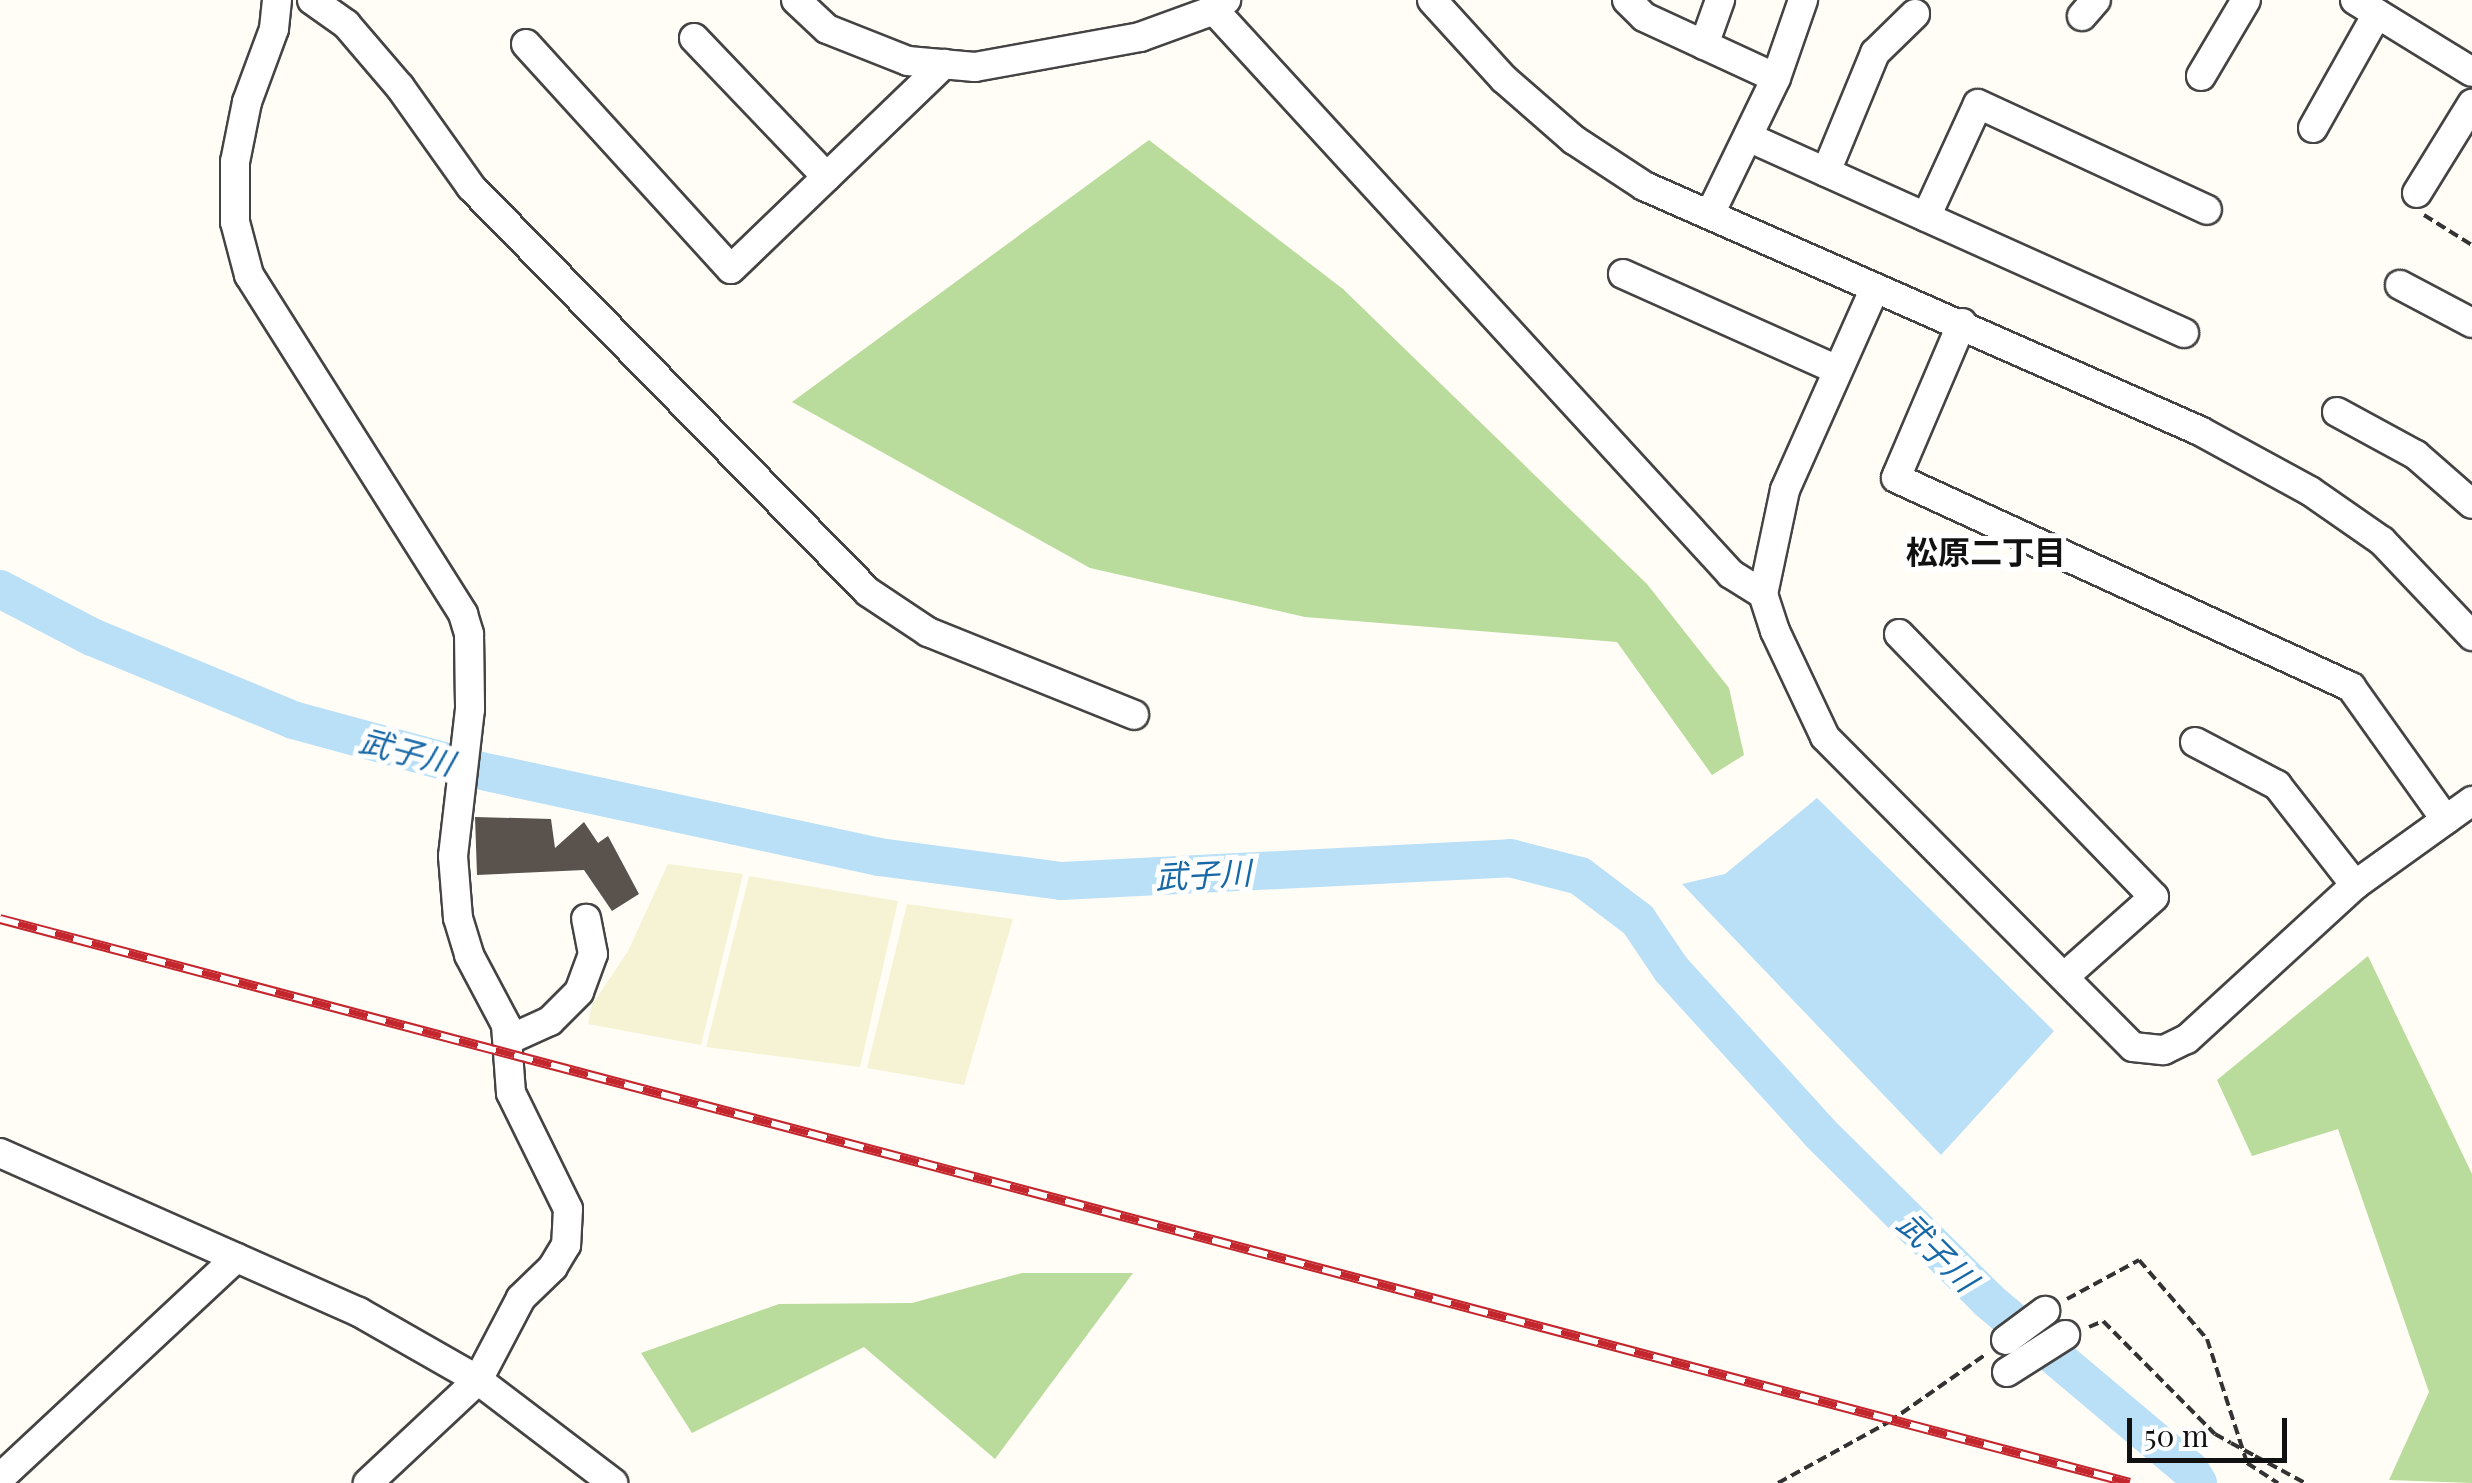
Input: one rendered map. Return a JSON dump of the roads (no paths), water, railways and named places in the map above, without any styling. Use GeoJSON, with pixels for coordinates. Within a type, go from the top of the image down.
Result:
{"type":"FeatureCollection","features":[{"type":"Feature","properties":{"kind":"street"},"geometry":{"type":"LineString","coordinates":[[277,0],[274,28],[247,102],[235,162],[235,222],[249,274],[464,614],[470,634],[470,709],[452,886],[470,956],[506,1025],[512,1093],[568,1209],[566,1245],[553,1267],[521,1298],[478,1380],[368,1483]]}},
{"type":"Feature","properties":{"kind":"street"},"geometry":{"type":"LineString","coordinates":[[312,0],[346,24],[400,87],[471,186],[868,592],[928,632],[1134,716]]}},
{"type":"Feature","properties":{"kind":"street"},"geometry":{"type":"LineString","coordinates":[[796,0],[827,28],[908,61],[975,66],[1140,38],[1220,5],[1731,574],[1763,594]]}},
{"type":"Feature","properties":{"kind":"street"},"geometry":{"type":"LineString","coordinates":[[1432,0],[1504,79],[1574,140],[1644,186],[2200,431],[2310,491],[2382,541],[2472,636]]}},
{"type":"Feature","properties":{"kind":"street"},"geometry":{"type":"LineString","coordinates":[[1628,0],[1644,18],[1776,78]]}},
{"type":"Feature","properties":{"kind":"street"},"geometry":{"type":"LineString","coordinates":[[1704,45],[1720,0]]}},
{"type":"Feature","properties":{"kind":"street"},"geometry":{"type":"LineString","coordinates":[[1710,214],[1776,78],[1803,0]]}},
{"type":"Feature","properties":{"kind":"street"},"geometry":{"type":"LineString","coordinates":[[2201,76],[2246,0]]}},
{"type":"Feature","properties":{"kind":"street"},"geometry":{"type":"LineString","coordinates":[[2314,128],[2366,7],[2472,72]]}},
{"type":"Feature","properties":{"kind":"street"},"geometry":{"type":"LineString","coordinates":[[1826,172],[1875,54],[1915,14]]}},
{"type":"Feature","properties":{"kind":"street"},"geometry":{"type":"LineString","coordinates":[[694,38],[826,177]]}},
{"type":"Feature","properties":{"kind":"street"},"geometry":{"type":"LineString","coordinates":[[526,44],[730,268],[944,64]]}},
{"type":"Feature","properties":{"kind":"street"},"geometry":{"type":"LineString","coordinates":[[1926,216],[1978,104],[2207,210]]}},
{"type":"Feature","properties":{"kind":"street"},"geometry":{"type":"LineString","coordinates":[[2418,193],[2472,104]]}},
{"type":"Feature","properties":{"kind":"street"},"geometry":{"type":"LineString","coordinates":[[1748,137],[2184,332]]}},
{"type":"Feature","properties":{"kind":"street"},"geometry":{"type":"LineString","coordinates":[[1623,274],[1838,370]]}},
{"type":"Feature","properties":{"kind":"street"},"geometry":{"type":"LineString","coordinates":[[2400,285],[2472,323]]}},
{"type":"Feature","properties":{"kind":"street"},"geometry":{"type":"LineString","coordinates":[[1874,290],[1785,490],[1763,594],[1790,670],[1825,737],[2133,1046],[2164,1050],[2187,1040],[2355,885],[2472,801]]}},
{"type":"Feature","properties":{"kind":"street"},"geometry":{"type":"LineString","coordinates":[[1962,323],[1896,478],[2351,687],[2446,820]]}},
{"type":"Feature","properties":{"kind":"street"},"geometry":{"type":"LineString","coordinates":[[2337,412],[2416,456],[2472,504]]}},
{"type":"Feature","properties":{"kind":"street"},"geometry":{"type":"LineString","coordinates":[[1899,634],[2154,897],[2064,977]]}},
{"type":"Feature","properties":{"kind":"street"},"geometry":{"type":"LineString","coordinates":[[2195,742],[2277,785],[2355,885]]}},
{"type":"Feature","properties":{"kind":"street"},"geometry":{"type":"LineString","coordinates":[[508,1040],[550,1021],[580,992],[593,954],[586,919]]}},
{"type":"Feature","properties":{"kind":"street"},"geometry":{"type":"LineString","coordinates":[[0,1153],[358,1312],[478,1380],[613,1483]]}},
{"type":"Feature","properties":{"kind":"street"},"geometry":{"type":"LineString","coordinates":[[0,1478],[236,1258]]}},
{"type":"Feature","properties":{"kind":"street"},"geometry":{"type":"LineString","coordinates":[[2006,1340],[2045,1311]]}},
{"type":"Feature","properties":{"kind":"street"},"geometry":{"type":"LineString","coordinates":[[2008,1372],[2066,1335]]}},
{"type":"Feature","properties":{"kind":"water"},"geometry":{"type":"Polygon","coordinates":[[[1817,798],[2054,1031],[1941,1155],[1682,884],[1725,874],[1817,798]]]}},
{"type":"Feature","properties":{"kind":"waterway","name":"武子川"},"geometry":{"type":"LineString","coordinates":[[0,589],[92,637],[293,720],[477,770],[879,857],[1061,881],[1510,858],[1580,876],[1638,920],[1671,969],[1820,1133],[1989,1301],[2190,1470],[2198,1483]]}},
{"type":"Feature","properties":{"kind":"railway"},"geometry":{"type":"LineString","coordinates":[[0,919],[2130,1483]]}},
{"type":"Feature","properties":{"kind":"district","name":"松原二丁目"},"geometry":{"type":"Point","coordinates":[1986,551]}}]}
